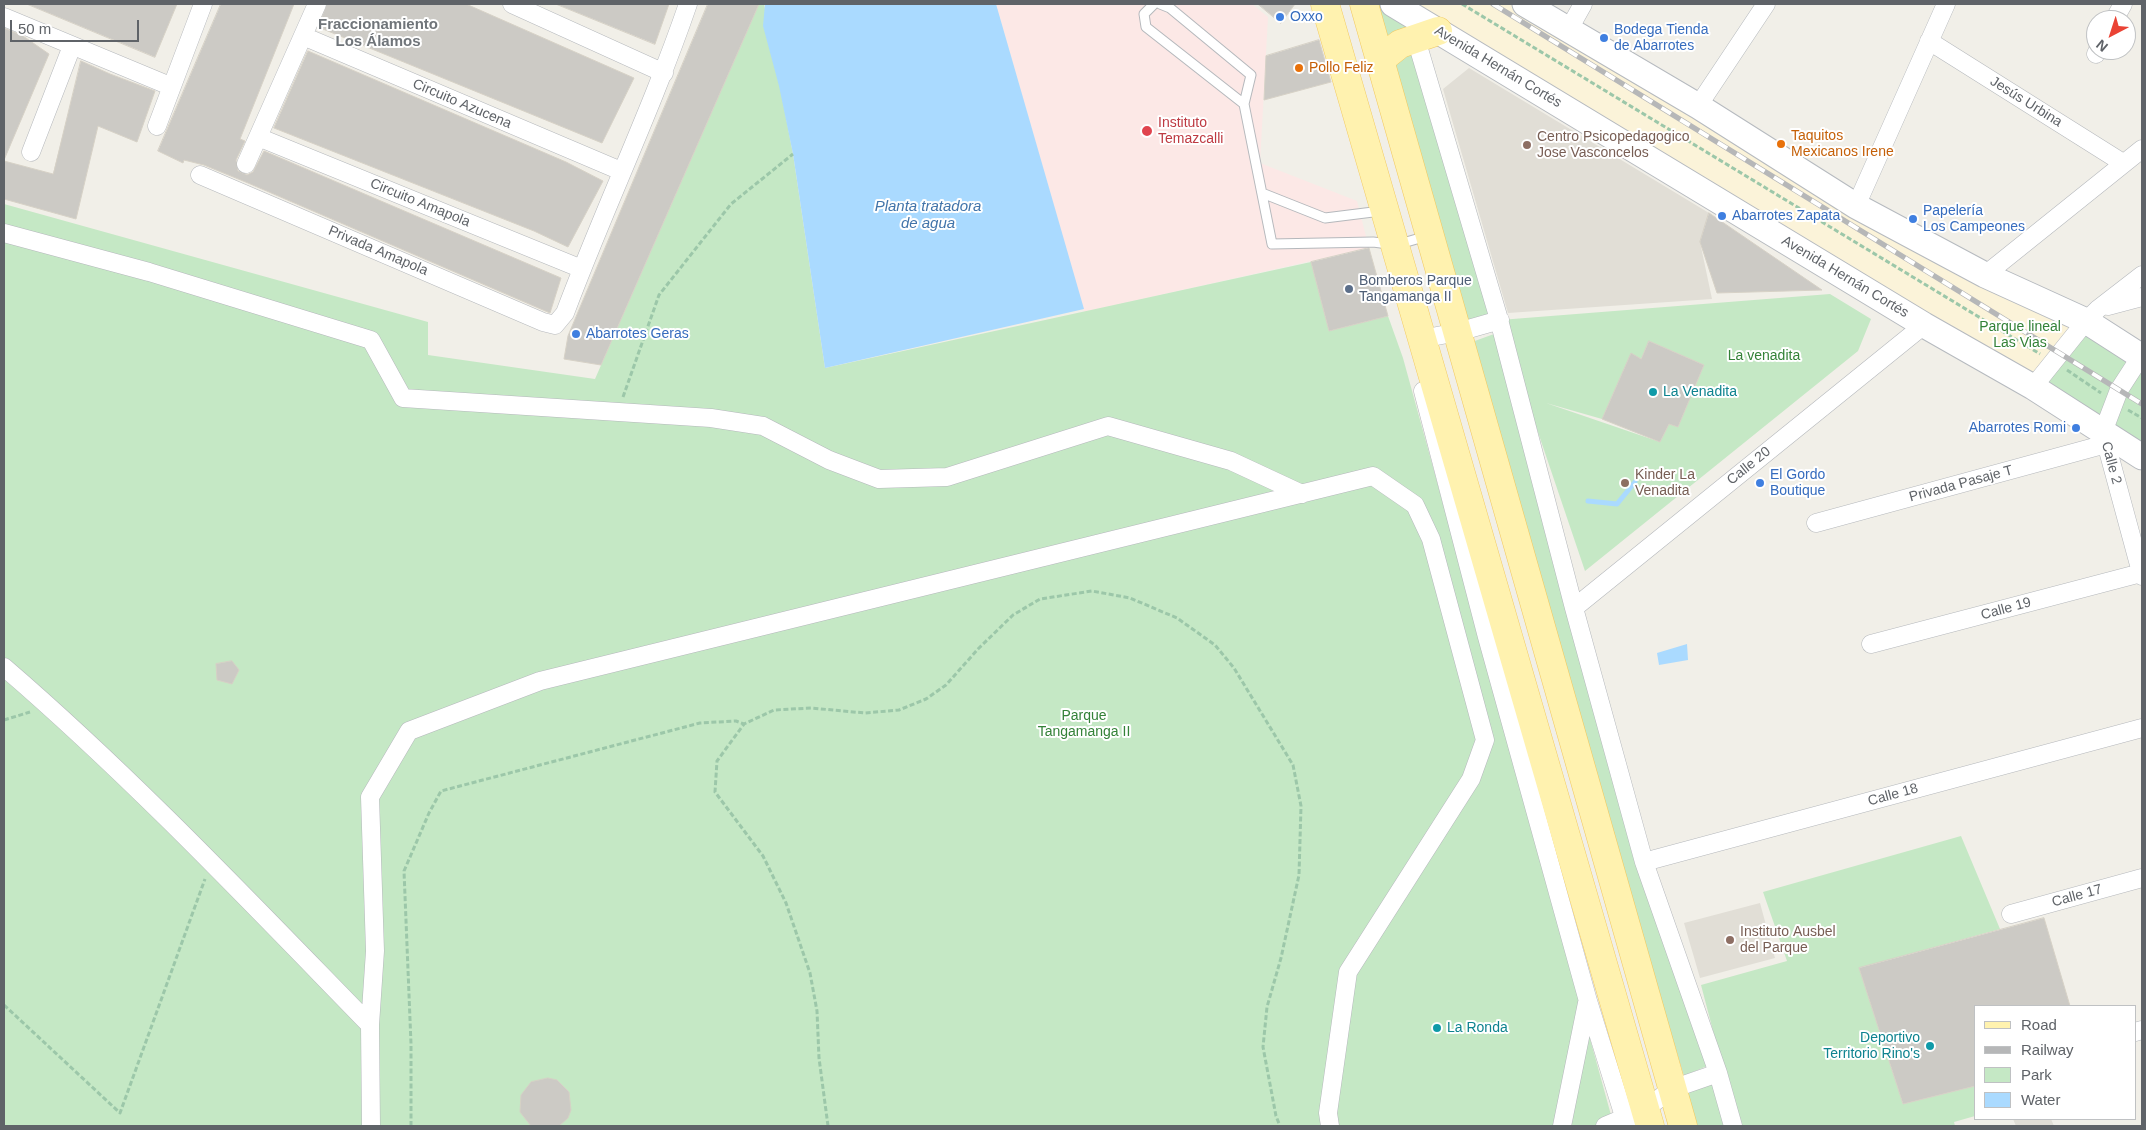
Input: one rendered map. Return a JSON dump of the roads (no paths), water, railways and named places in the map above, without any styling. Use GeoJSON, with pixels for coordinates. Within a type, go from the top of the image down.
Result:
{"type":"FeatureCollection","features":[{"type":"Feature","properties":{"kind":"main road"},"geometry":{"type":"LineString","coordinates":[[1325,4],[1396,246],[1497,634],[1637,1120]]}},
{"type":"Feature","properties":{"kind":"main road"},"geometry":{"type":"LineString","coordinates":[[1364,4],[1682,1126]]}},
{"type":"Feature","properties":{"kind":"main road","name":"Avenida Hernán Cortés"},"geometry":{"type":"LineString","coordinates":[[1393,4],[1427,35],[2033,387],[2104,438],[2142,457]]}},
{"type":"Feature","properties":{"kind":"main road"},"geometry":{"type":"LineString","coordinates":[[1526,4],[1698,106],[1856,206],[1985,275],[2092,315],[2142,357]]}},
{"type":"Feature","properties":{"kind":"main road"},"geometry":{"type":"LineString","coordinates":[[1380,60],[1400,44],[1427,35]]}},
{"type":"Feature","properties":{"kind":"street"},"geometry":{"type":"LineString","coordinates":[[157,126],[170,86],[203,4]]}},
{"type":"Feature","properties":{"kind":"street"},"geometry":{"type":"LineString","coordinates":[[246,164],[317,4]]}},
{"type":"Feature","properties":{"kind":"street"},"geometry":{"type":"LineString","coordinates":[[512,4],[664,73]]}},
{"type":"Feature","properties":{"kind":"street"},"geometry":{"type":"LineString","coordinates":[[582,268],[664,73],[688,4]]}},
{"type":"Feature","properties":{"kind":"street"},"geometry":{"type":"LineString","coordinates":[[1568,29],[1583,4]]}},
{"type":"Feature","properties":{"kind":"street"},"geometry":{"type":"LineString","coordinates":[[1698,106],[1766,4]]}},
{"type":"Feature","properties":{"kind":"street"},"geometry":{"type":"LineString","coordinates":[[1856,206],[1946,4]]}},
{"type":"Feature","properties":{"kind":"street"},"geometry":{"type":"LineString","coordinates":[[4,16],[170,86]]}},
{"type":"Feature","properties":{"kind":"street"},"geometry":{"type":"LineString","coordinates":[[1427,35],[1574,608],[1644,862],[1718,1073],[1732,1126]]}},
{"type":"Feature","properties":{"kind":"street","name":"Circuito Azucena"},"geometry":{"type":"LineString","coordinates":[[303,36],[622,171]]}},
{"type":"Feature","properties":{"kind":"street","name":"Jesús Urbina"},"geometry":{"type":"LineString","coordinates":[[1929,41],[2123,163]]}},
{"type":"Feature","properties":{"kind":"street"},"geometry":{"type":"LineString","coordinates":[[31,152],[72,46]]}},
{"type":"Feature","properties":{"kind":"street","name":"Circuito Amapola"},"geometry":{"type":"LineString","coordinates":[[258,137],[582,268]]}},
{"type":"Feature","properties":{"kind":"street"},"geometry":{"type":"LineString","coordinates":[[1985,275],[2142,149]]}},
{"type":"Feature","properties":{"kind":"street","name":"Privada Amapola"},"geometry":{"type":"LineString","coordinates":[[200,175],[543,322],[556,325],[565,313],[582,268]]}},
{"type":"Feature","properties":{"kind":"street"},"geometry":{"type":"LineString","coordinates":[[4,233],[149,272],[370,340],[403,398],[711,418],[763,426],[829,460],[879,479],[946,477],[1108,426],[1230,461],[1302,494]]}},
{"type":"Feature","properties":{"kind":"street"},"geometry":{"type":"LineString","coordinates":[[2033,387],[2092,315],[2142,275]]}},
{"type":"Feature","properties":{"kind":"street"},"geometry":{"type":"LineString","coordinates":[[2092,315],[2142,296]]}},
{"type":"Feature","properties":{"kind":"street"},"geometry":{"type":"LineString","coordinates":[[1421,339],[1458,332],[1500,320]]}},
{"type":"Feature","properties":{"kind":"street","name":"Calle 20"},"geometry":{"type":"LineString","coordinates":[[1574,608],[1924,324]]}},
{"type":"Feature","properties":{"kind":"street","name":"Calle 2"},"geometry":{"type":"LineString","coordinates":[[2142,357],[2119,390],[2104,438],[2142,575]]}},
{"type":"Feature","properties":{"kind":"street","name":"Privada Pasaje T"},"geometry":{"type":"LineString","coordinates":[[1816,523],[2104,438]]}},
{"type":"Feature","properties":{"kind":"street"},"geometry":{"type":"LineString","coordinates":[[372,1126],[370,1025],[375,952],[370,797],[410,730],[540,681],[1373,476],[1415,505],[1431,539],[1485,740],[1471,779],[1348,972],[1328,1113],[1330,1126]]}},
{"type":"Feature","properties":{"kind":"street","name":"Calle 19"},"geometry":{"type":"LineString","coordinates":[[1871,644],[2142,575]]}},
{"type":"Feature","properties":{"kind":"street"},"geometry":{"type":"LineString","coordinates":[[4,667],[50,707],[212,862],[370,1025]]}},
{"type":"Feature","properties":{"kind":"street","name":"Calle 18"},"geometry":{"type":"LineString","coordinates":[[1644,862],[2142,728]]}},
{"type":"Feature","properties":{"kind":"street","name":"Calle 17"},"geometry":{"type":"LineString","coordinates":[[2011,914],[2142,878]]}},
{"type":"Feature","properties":{"kind":"street"},"geometry":{"type":"LineString","coordinates":[[1562,1126],[1588,1000],[1582,934]]}},
{"type":"Feature","properties":{"kind":"street"},"geometry":{"type":"LineString","coordinates":[[1588,1000],[1637,1120]]}},
{"type":"Feature","properties":{"kind":"street"},"geometry":{"type":"LineString","coordinates":[[1605,1126],[1637,1120],[1672,1089],[1718,1073]]}},
{"type":"Feature","properties":{"kind":"lane"},"geometry":{"type":"LineString","coordinates":[[1154,4],[1144,14],[1146,27],[1244,104]]}},
{"type":"Feature","properties":{"kind":"lane"},"geometry":{"type":"LineString","coordinates":[[1160,4],[1170,8],[1251,75],[1244,104],[1272,244],[1373,242],[1396,246],[1430,235]]}},
{"type":"Feature","properties":{"kind":"lane"},"geometry":{"type":"LineString","coordinates":[[1262,193],[1325,218],[1384,210]]}},
{"type":"Feature","properties":{"kind":"water","name":"Planta tratadora de agua"},"geometry":{"type":"Polygon","coordinates":[[[765,4],[996,4],[1084,309],[825,368],[793,154],[779,86],[763,26],[765,4]]]}},
{"type":"Feature","properties":{"kind":"water"},"geometry":{"type":"Polygon","coordinates":[[[1687,644],[1688,660],[1659,665],[1657,653],[1687,644]]]}},
{"type":"Feature","properties":{"kind":"waterway"},"geometry":{"type":"LineString","coordinates":[[1588,501],[1617,504],[1635,482]]}},
{"type":"Feature","properties":{"kind":"railway"},"geometry":{"type":"LineString","coordinates":[[1493,4],[2142,404]]}},
{"type":"Feature","properties":{"kind":"place","name":"Oxxo"},"geometry":{"type":"Point","coordinates":[1280,17]}},
{"type":"Feature","properties":{"kind":"place","name":"Bodega Tienda de Abarrotes"},"geometry":{"type":"Point","coordinates":[1604,38]}},
{"type":"Feature","properties":{"kind":"place","name":"Pollo Feliz"},"geometry":{"type":"Point","coordinates":[1299,68]}},
{"type":"Feature","properties":{"kind":"place","name":"Instituto Temazcalli"},"geometry":{"type":"Point","coordinates":[1147,131]}},
{"type":"Feature","properties":{"kind":"place","name":"Taquitos Mexicanos Irene"},"geometry":{"type":"Point","coordinates":[1781,144]}},
{"type":"Feature","properties":{"kind":"place","name":"Centro Psicopedagogico Jose Vasconcelos"},"geometry":{"type":"Point","coordinates":[1527,145]}},
{"type":"Feature","properties":{"kind":"place","name":"Abarrotes Zapata"},"geometry":{"type":"Point","coordinates":[1722,216]}},
{"type":"Feature","properties":{"kind":"place","name":"Papelería Los Campeones"},"geometry":{"type":"Point","coordinates":[1913,219]}},
{"type":"Feature","properties":{"kind":"place","name":"Bomberos Parque Tangamanga II"},"geometry":{"type":"Point","coordinates":[1349,289]}},
{"type":"Feature","properties":{"kind":"place","name":"Abarrotes Geras"},"geometry":{"type":"Point","coordinates":[576,334]}},
{"type":"Feature","properties":{"kind":"place","name":"La Venadita"},"geometry":{"type":"Point","coordinates":[1653,392]}},
{"type":"Feature","properties":{"kind":"place","name":"Abarrotes Romi"},"geometry":{"type":"Point","coordinates":[2076,428]}},
{"type":"Feature","properties":{"kind":"place","name":"Kinder La Venadita"},"geometry":{"type":"Point","coordinates":[1625,483]}},
{"type":"Feature","properties":{"kind":"place","name":"El Gordo Boutique"},"geometry":{"type":"Point","coordinates":[1760,483]}},
{"type":"Feature","properties":{"kind":"place","name":"Instituto Ausbel del Parque"},"geometry":{"type":"Point","coordinates":[1730,940]}},
{"type":"Feature","properties":{"kind":"place","name":"La Ronda"},"geometry":{"type":"Point","coordinates":[1437,1028]}},
{"type":"Feature","properties":{"kind":"place","name":"Deportivo Territorio Rino's"},"geometry":{"type":"Point","coordinates":[1930,1046]}},
{"type":"Feature","properties":{"kind":"district","name":"Fraccionamiento Los Álamos"},"geometry":{"type":"Point","coordinates":[378,34]}},
{"type":"Feature","properties":{"kind":"park label","name":"Parque lineal Las Vias"},"geometry":{"type":"Point","coordinates":[2020,336]}},
{"type":"Feature","properties":{"kind":"park label","name":"La venadita"},"geometry":{"type":"Point","coordinates":[1764,356]}},
{"type":"Feature","properties":{"kind":"park label","name":"Parque Tangamanga II"},"geometry":{"type":"Point","coordinates":[1084,724]}}]}
